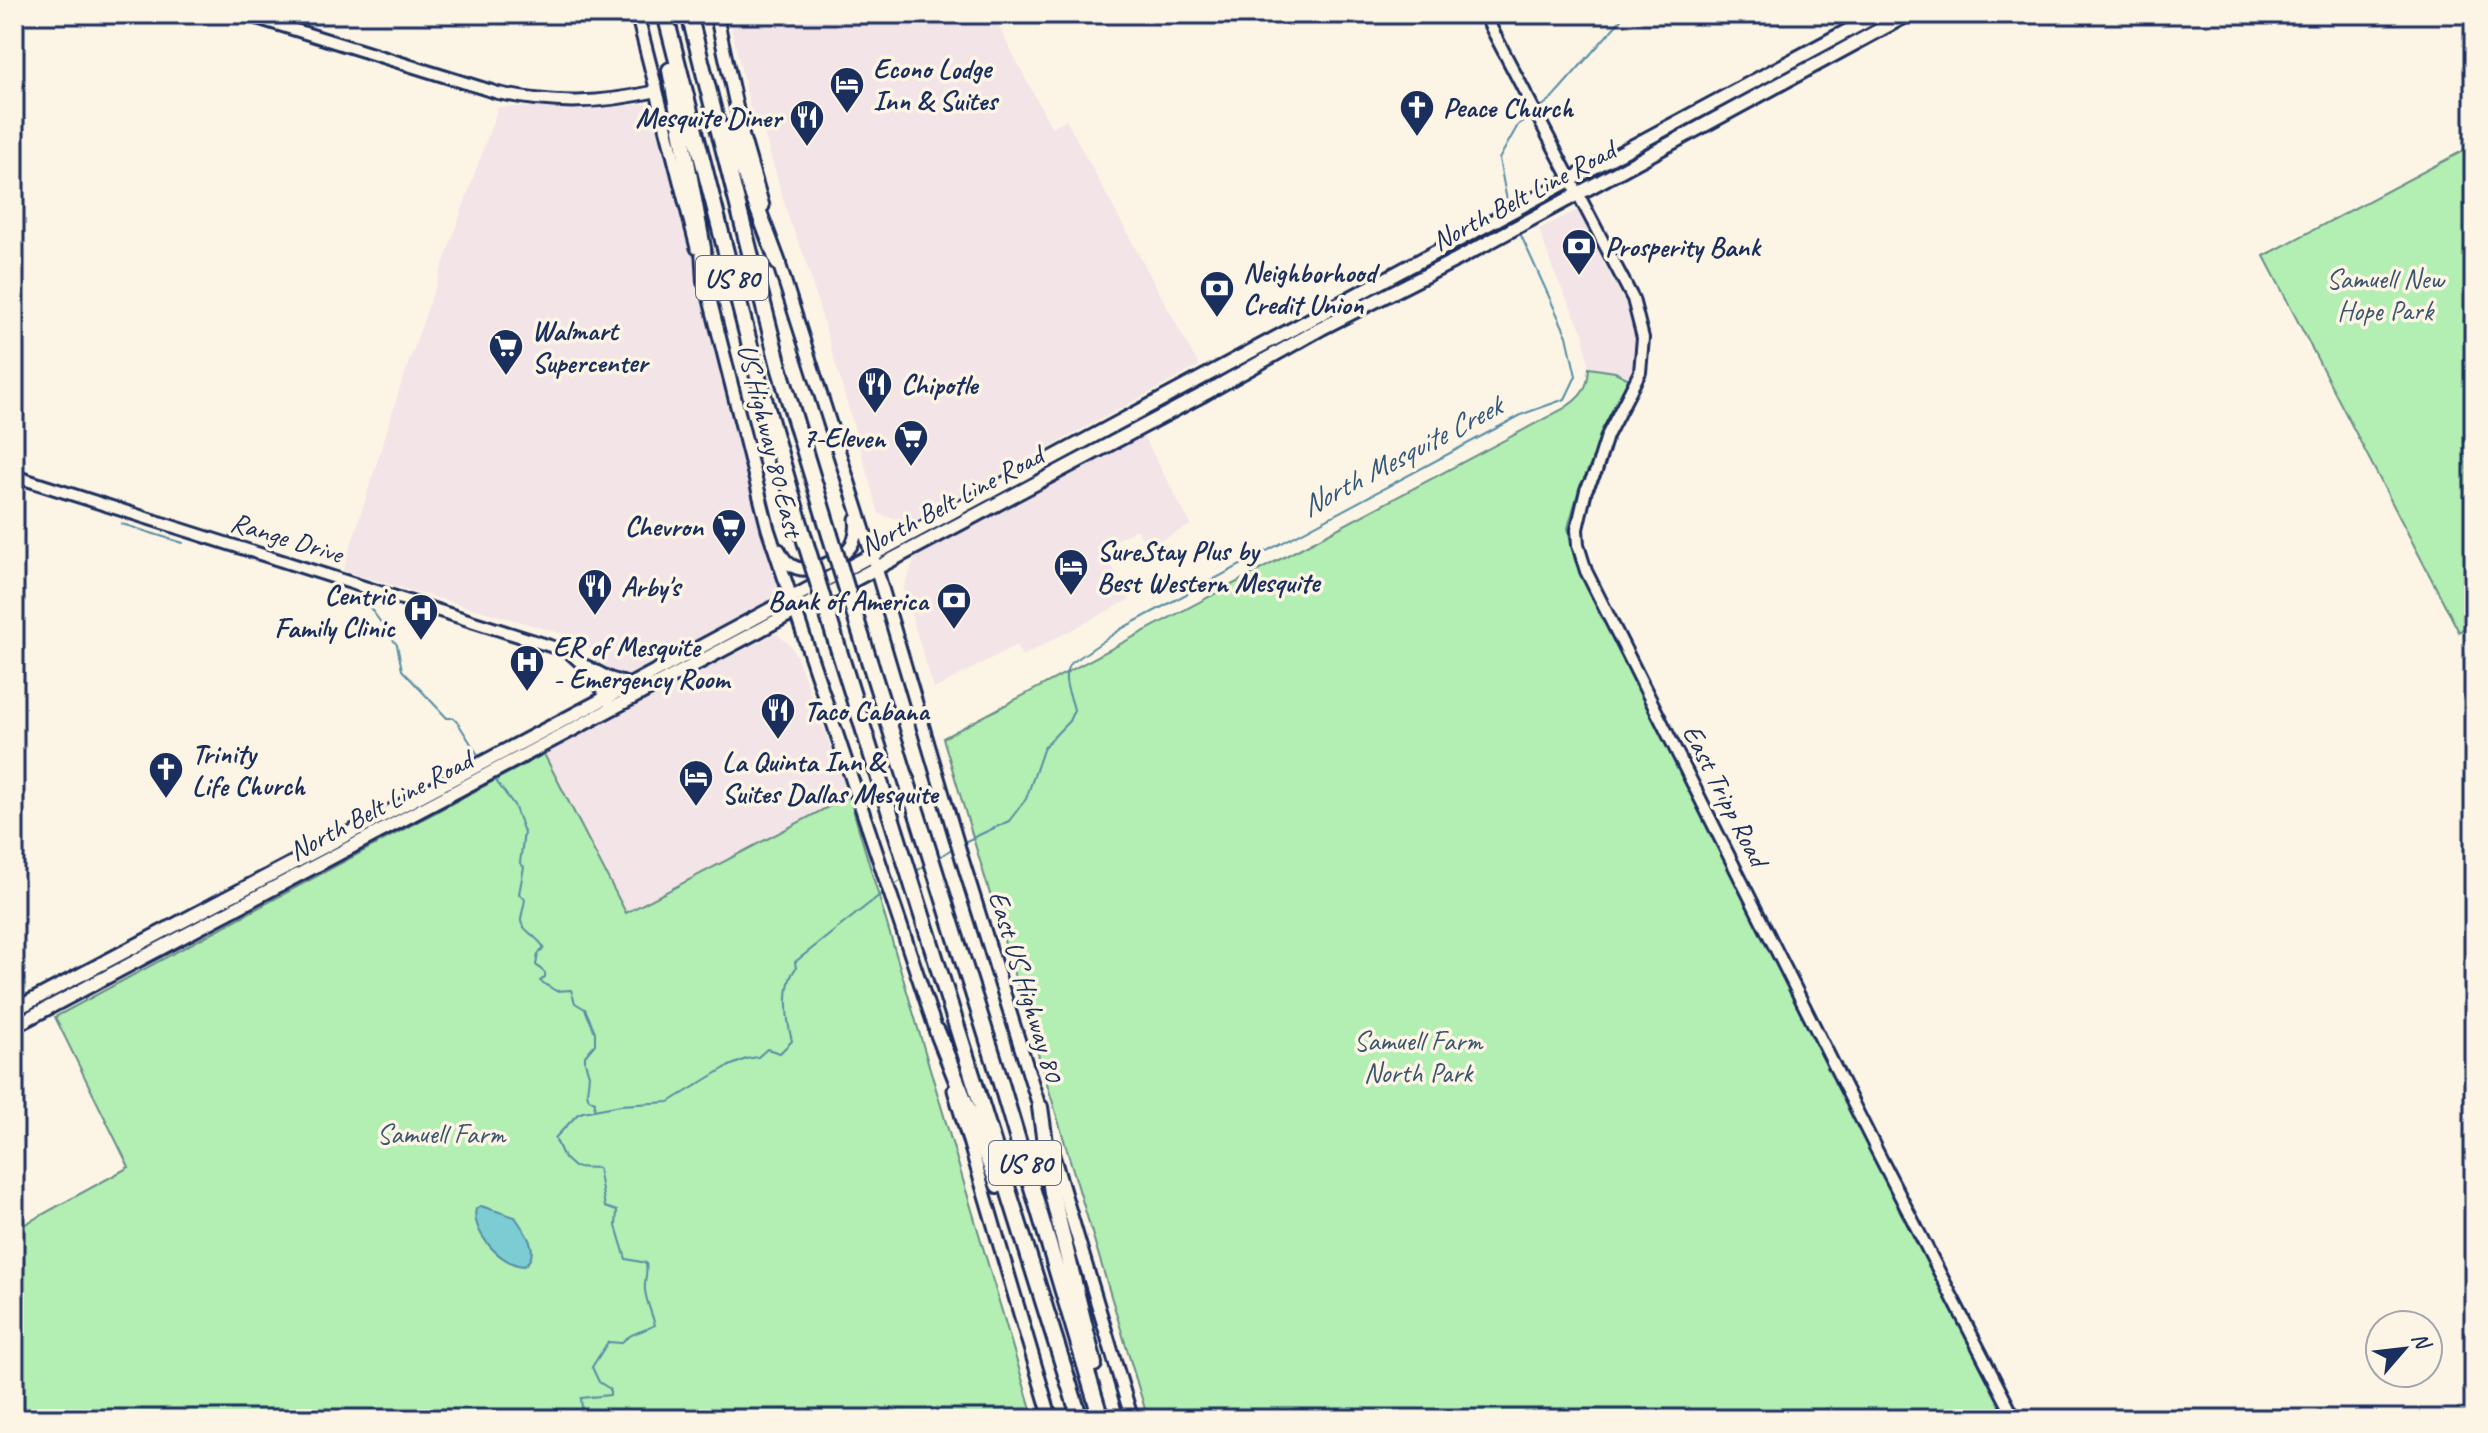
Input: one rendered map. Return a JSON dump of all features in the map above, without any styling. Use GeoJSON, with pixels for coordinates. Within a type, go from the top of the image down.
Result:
{"type":"FeatureCollection","features":[{"type":"Feature","properties":{"kind":"highway"},"geometry":{"type":"LineString","coordinates":[[664,14],[665,40],[703,248],[705,282]]}},
{"type":"Feature","properties":{"kind":"highway","name":"US 80"},"geometry":{"type":"LineString","coordinates":[[664,14],[759,381],[805,541],[1080,1419]]}},
{"type":"Feature","properties":{"kind":"highway","name":"US 80"},"geometry":{"type":"LineString","coordinates":[[689,14],[780,370],[1101,1419]]}},
{"type":"Feature","properties":{"kind":"highway"},"geometry":{"type":"LineString","coordinates":[[707,81],[722,111],[778,263]]}},
{"type":"Feature","properties":{"kind":"highway"},"geometry":{"type":"LineString","coordinates":[[937,1031],[1001,1191],[1050,1342],[1066,1373]]}},
{"type":"Feature","properties":{"kind":"highway"},"geometry":{"type":"LineString","coordinates":[[1040,1107],[1052,1193],[1107,1419]]}},
{"type":"Feature","properties":{"kind":"main road","name":"US Highway 80 East"},"geometry":{"type":"LineString","coordinates":[[637,14],[768,529],[792,605]]}},
{"type":"Feature","properties":{"kind":"main road","name":"US Highway 80 East"},"geometry":{"type":"LineString","coordinates":[[716,14],[743,137],[778,263],[876,568]]}},
{"type":"Feature","properties":{"kind":"main road","name":"North Belt Line Road"},"geometry":{"type":"LineString","coordinates":[[14,1026],[384,830],[694,657],[792,605],[876,568],[1537,216],[1821,52],[1879,14]]}},
{"type":"Feature","properties":{"kind":"main road","name":"North Belt Line Road"},"geometry":{"type":"LineString","coordinates":[[792,605],[870,555],[1570,178],[1821,52],[1909,14]]}},
{"type":"Feature","properties":{"kind":"main road"},"geometry":{"type":"LineString","coordinates":[[1194,382],[1200,396]]}},
{"type":"Feature","properties":{"kind":"main road"},"geometry":{"type":"LineString","coordinates":[[1094,435],[1101,448]]}},
{"type":"Feature","properties":{"kind":"main road"},"geometry":{"type":"LineString","coordinates":[[768,529],[790,565],[807,569],[827,563],[846,552],[854,539],[856,512]]}},
{"type":"Feature","properties":{"kind":"main road","name":"East US Highway 80"},"geometry":{"type":"LineString","coordinates":[[876,568],[1132,1419]]}},
{"type":"Feature","properties":{"kind":"main road"},"geometry":{"type":"LineString","coordinates":[[792,605],[876,844],[937,1031],[1051,1419]]}},
{"type":"Feature","properties":{"kind":"main road","name":"North Belt Line Road"},"geometry":{"type":"LineString","coordinates":[[14,1010],[377,818],[609,703],[629,685],[694,657]]}},
{"type":"Feature","properties":{"kind":"main road"},"geometry":{"type":"LineString","coordinates":[[586,667],[629,685]]}},
{"type":"Feature","properties":{"kind":"main road"},"geometry":{"type":"LineString","coordinates":[[377,818],[384,830]]}},
{"type":"Feature","properties":{"kind":"street"},"geometry":{"type":"LineString","coordinates":[[244,14],[498,93],[534,101],[590,103],[657,91]]}},
{"type":"Feature","properties":{"kind":"street","name":"East Tripp Road"},"geometry":{"type":"LineString","coordinates":[[1484,14],[1633,299],[1643,338],[1640,372],[1607,436],[1580,512],[1578,545],[1586,571],[2015,1419]]}},
{"type":"Feature","properties":{"kind":"street","name":"Range Drive"},"geometry":{"type":"LineString","coordinates":[[14,476],[569,652],[586,667],[609,703]]}},
{"type":"Feature","properties":{"kind":"shaded area"},"geometry":{"type":"Polygon","coordinates":[[[728,14],[992,14],[1051,127],[1066,120],[1199,366],[909,523],[879,514],[805,258],[789,219],[761,123],[754,124],[728,14]]]}},
{"type":"Feature","properties":{"kind":"shaded area"},"geometry":{"type":"Polygon","coordinates":[[[655,103],[742,448],[780,583],[771,601],[647,668],[626,675],[605,669],[589,648],[563,634],[343,571],[401,385],[498,107],[601,108],[655,103]]]}},
{"type":"Feature","properties":{"kind":"shaded area"},"geometry":{"type":"Polygon","coordinates":[[[1577,210],[1628,310],[1636,335],[1637,360],[1631,380],[1615,372],[1589,368],[1583,333],[1554,272],[1539,229],[1577,210]]]}},
{"type":"Feature","properties":{"kind":"shaded area"},"geometry":{"type":"Polygon","coordinates":[[[1143,435],[1191,525],[1147,548],[1137,529],[1102,547],[1130,599],[1022,656],[1016,645],[934,689],[903,589],[915,558],[1143,435]]]}},
{"type":"Feature","properties":{"kind":"shaded area"},"geometry":{"type":"Polygon","coordinates":[[[776,633],[790,645],[797,657],[849,796],[626,914],[544,754],[776,633]]]}},
{"type":"Feature","properties":{"kind":"green space","name":"Samuell New Hope Park"},"geometry":{"type":"Polygon","coordinates":[[[2474,145],[2474,621],[2459,632],[2264,256],[2474,145]]]}},
{"type":"Feature","properties":{"kind":"green space","name":"Samuell Farm North Park"},"geometry":{"type":"Polygon","coordinates":[[[1589,368],[1615,372],[1631,380],[1579,489],[1568,528],[1575,561],[1807,1023],[2013,1419],[1148,1419],[943,738],[1563,409],[1582,393],[1589,368]]]}},
{"type":"Feature","properties":{"kind":"green space","name":"Samuell Farm"},"geometry":{"type":"Polygon","coordinates":[[[544,754],[626,913],[849,796],[1034,1419],[14,1419],[14,1230],[129,1167],[55,1017],[544,754]]]}},
{"type":"Feature","properties":{"kind":"water"},"geometry":{"type":"Polygon","coordinates":[[[481,1206],[515,1217],[532,1248],[532,1255],[524,1266],[506,1260],[483,1237],[475,1218],[476,1209],[481,1206]]]}},
{"type":"Feature","properties":{"kind":"waterway","name":"North Mesquite Creek"},"geometry":{"type":"LineString","coordinates":[[1537,110],[1550,100],[1626,14]]}},
{"type":"Feature","properties":{"kind":"waterway","name":"North Mesquite Creek"},"geometry":{"type":"LineString","coordinates":[[1508,206],[1499,159],[1518,125],[1532,114]]}},
{"type":"Feature","properties":{"kind":"waterway","name":"North Mesquite Creek"},"geometry":{"type":"LineString","coordinates":[[962,843],[1009,821],[1026,799],[1044,747],[1069,721],[1074,710],[1066,681],[1070,664],[1121,629],[1523,414],[1565,399],[1576,376],[1567,336],[1519,231]]}},
{"type":"Feature","properties":{"kind":"waterway"},"geometry":{"type":"LineString","coordinates":[[122,524],[183,543]]}},
{"type":"Feature","properties":{"kind":"waterway"},"geometry":{"type":"LineString","coordinates":[[353,597],[366,602],[397,645],[402,670],[447,718],[453,718],[458,723],[478,755]]}},
{"type":"Feature","properties":{"kind":"waterway"},"geometry":{"type":"LineString","coordinates":[[496,781],[514,805],[524,832],[520,863],[524,867],[519,894],[525,899],[521,923],[544,948],[538,954],[536,965],[545,973],[540,981],[556,991],[571,990],[575,1003],[585,1009],[595,1032],[595,1044],[585,1056],[589,1075],[587,1093],[589,1099],[595,1102],[594,1110]]}},
{"type":"Feature","properties":{"kind":"waterway","name":"North Mesquite Creek"},"geometry":{"type":"LineString","coordinates":[[938,858],[953,848]]}},
{"type":"Feature","properties":{"kind":"waterway","name":"North Mesquite Creek"},"geometry":{"type":"LineString","coordinates":[[915,872],[926,865]]}},
{"type":"Feature","properties":{"kind":"waterway","name":"North Mesquite Creek"},"geometry":{"type":"LineString","coordinates":[[894,885],[906,878]]}},
{"type":"Feature","properties":{"kind":"waterway","name":"North Mesquite Creek"},"geometry":{"type":"LineString","coordinates":[[583,1419],[581,1398],[610,1395],[610,1389],[599,1382],[592,1367],[608,1342],[621,1343],[655,1325],[646,1294],[646,1263],[626,1259],[616,1226],[617,1211],[605,1207],[598,1168],[574,1167],[564,1158],[555,1138],[583,1112],[621,1105],[669,1102],[725,1068],[758,1057],[767,1049],[780,1053],[792,1041],[787,1004],[795,962],[885,891]]}},
{"type":"Feature","properties":{"kind":"place","name":"Econo Lodge Inn & Suites"},"geometry":{"type":"Point","coordinates":[847,115]}},
{"type":"Feature","properties":{"kind":"place","name":"Peace Church"},"geometry":{"type":"Point","coordinates":[1417,138]}},
{"type":"Feature","properties":{"kind":"place","name":"Mesquite Diner"},"geometry":{"type":"Point","coordinates":[807,148]}},
{"type":"Feature","properties":{"kind":"place","name":"Prosperity Bank"},"geometry":{"type":"Point","coordinates":[1579,277]}},
{"type":"Feature","properties":{"kind":"place","name":"Neighborhood Credit Union"},"geometry":{"type":"Point","coordinates":[1217,319]}},
{"type":"Feature","properties":{"kind":"place","name":"Walmart Supercenter"},"geometry":{"type":"Point","coordinates":[506,377]}},
{"type":"Feature","properties":{"kind":"place","name":"Chipotle"},"geometry":{"type":"Point","coordinates":[875,415]}},
{"type":"Feature","properties":{"kind":"place","name":"7-Eleven"},"geometry":{"type":"Point","coordinates":[911,468]}},
{"type":"Feature","properties":{"kind":"place","name":"Chevron"},"geometry":{"type":"Point","coordinates":[729,557]}},
{"type":"Feature","properties":{"kind":"place","name":"SureStay Plus by Best Western Mesquite"},"geometry":{"type":"Point","coordinates":[1071,597]}},
{"type":"Feature","properties":{"kind":"place","name":"Arby's"},"geometry":{"type":"Point","coordinates":[595,617]}},
{"type":"Feature","properties":{"kind":"place","name":"Bank of America"},"geometry":{"type":"Point","coordinates":[954,631]}},
{"type":"Feature","properties":{"kind":"place","name":"Centric Family Clinic"},"geometry":{"type":"Point","coordinates":[421,642]}},
{"type":"Feature","properties":{"kind":"place","name":"ER of Mesquite - Emergency Room"},"geometry":{"type":"Point","coordinates":[527,693]}},
{"type":"Feature","properties":{"kind":"place","name":"Taco Cabana"},"geometry":{"type":"Point","coordinates":[778,741]}},
{"type":"Feature","properties":{"kind":"place","name":"Trinity Life Church"},"geometry":{"type":"Point","coordinates":[166,800]}},
{"type":"Feature","properties":{"kind":"place","name":"La Quinta Inn & Suites Dallas Mesquite"},"geometry":{"type":"Point","coordinates":[696,808]}}]}
